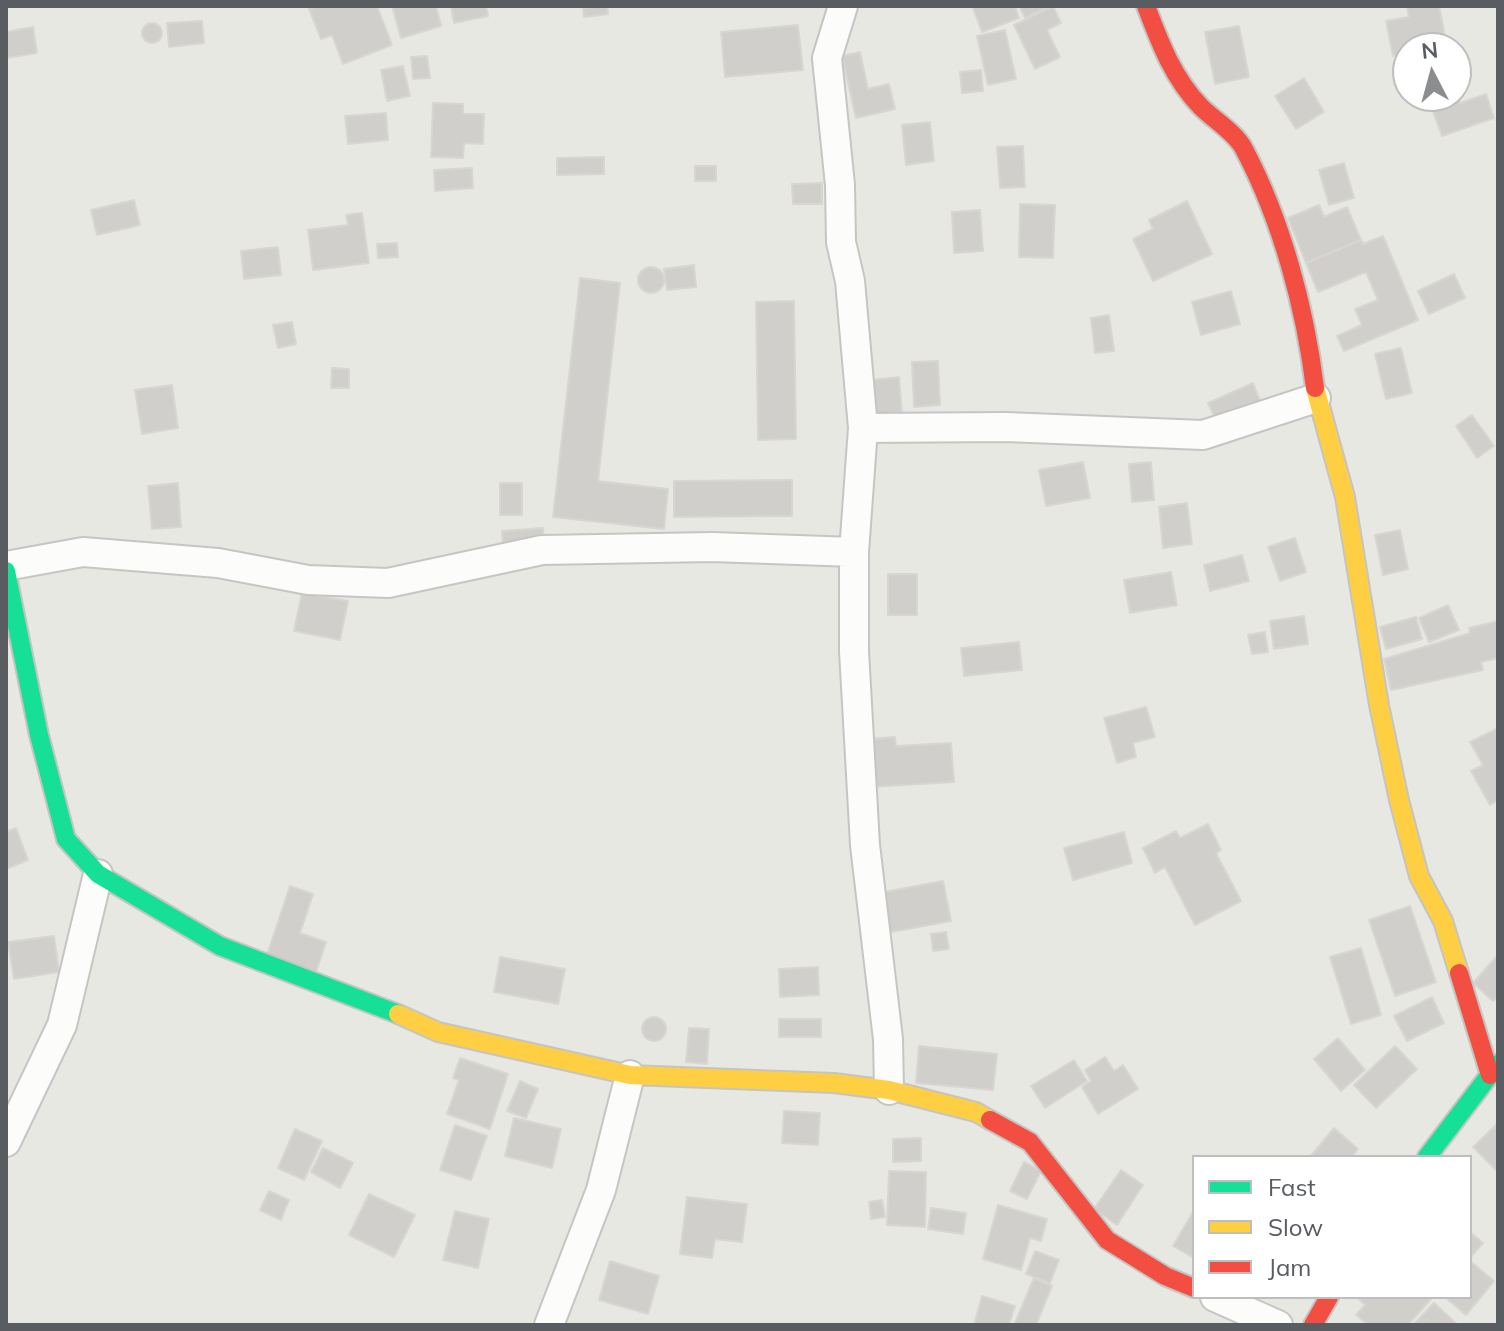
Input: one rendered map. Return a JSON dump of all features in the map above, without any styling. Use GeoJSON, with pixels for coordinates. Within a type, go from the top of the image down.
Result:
{"type":"FeatureCollection","features":[{"type":"Feature","properties":{"kind":"street"},"geometry":{"type":"LineString","coordinates":[[843,6],[827,58],[839,171],[841,242],[850,281],[863,428],[854,552],[854,651],[865,845],[888,1039],[889,1090]]}},
{"type":"Feature","properties":{"kind":"street"},"geometry":{"type":"LineString","coordinates":[[1146,6],[1170,67],[1199,105],[1243,146],[1260,182],[1307,327],[1316,398],[1345,497],[1379,705],[1419,876],[1443,921],[1494,1070],[1429,1155]]}},
{"type":"Feature","properties":{"kind":"street"},"geometry":{"type":"LineString","coordinates":[[863,428],[1006,427],[1203,435],[1316,398]]}},
{"type":"Feature","properties":{"kind":"street"},"geometry":{"type":"LineString","coordinates":[[854,552],[712,547],[542,550],[388,583],[308,580],[218,563],[83,552],[6,568],[39,735],[66,839],[98,874],[220,946],[389,1010],[430,1029],[505,1049],[630,1075],[834,1083],[889,1090],[976,1112],[1030,1142],[1107,1240],[1165,1276],[1192,1287]]}},
{"type":"Feature","properties":{"kind":"street"},"geometry":{"type":"LineString","coordinates":[[6,1142],[62,1025],[98,874]]}},
{"type":"Feature","properties":{"kind":"street"},"geometry":{"type":"LineString","coordinates":[[549,1325],[601,1190],[630,1075]]}},
{"type":"Feature","properties":{"kind":"street"},"geometry":{"type":"LineString","coordinates":[[1220,1299],[1278,1325]]}},
{"type":"Feature","properties":{"kind":"street"},"geometry":{"type":"LineString","coordinates":[[1313,1325],[1328,1299]]}},
{"type":"Feature","properties":{"kind":"building"},"geometry":{"type":"Polygon","coordinates":[[[317,6],[377,6],[392,45],[343,64],[332,35],[321,39],[309,9],[317,6]]]}},
{"type":"Feature","properties":{"kind":"building"},"geometry":{"type":"Polygon","coordinates":[[[392,6],[436,6],[441,26],[401,38],[392,6]]]}},
{"type":"Feature","properties":{"kind":"building"},"geometry":{"type":"Polygon","coordinates":[[[451,6],[486,6],[488,16],[454,23],[451,6]]]}},
{"type":"Feature","properties":{"kind":"building"},"geometry":{"type":"Polygon","coordinates":[[[607,6],[608,14],[584,17],[583,8],[607,6]]]}},
{"type":"Feature","properties":{"kind":"building"},"geometry":{"type":"Polygon","coordinates":[[[1015,6],[1019,18],[982,32],[973,8],[1015,6]]]}},
{"type":"Feature","properties":{"kind":"building"},"geometry":{"type":"Polygon","coordinates":[[[1019,6],[1051,6],[1025,18],[1019,6]]]}},
{"type":"Feature","properties":{"kind":"building"},"geometry":{"type":"Polygon","coordinates":[[[1053,6],[1061,23],[1047,30],[1060,57],[1035,69],[1014,25],[1053,6]]]}},
{"type":"Feature","properties":{"kind":"building"},"geometry":{"type":"Polygon","coordinates":[[[1407,6],[1439,6],[1444,32],[1392,32],[1392,51],[1386,21],[1409,17],[1407,6]]]}},
{"type":"Feature","properties":{"kind":"building"},"geometry":{"type":"Polygon","coordinates":[[[202,21],[204,43],[169,47],[167,23],[202,21]]]}},
{"type":"Feature","properties":{"kind":"building"},"geometry":{"type":"Polygon","coordinates":[[[152,23],[159,26],[162,33],[159,40],[152,43],[145,40],[142,33],[145,26],[152,23]]]}},
{"type":"Feature","properties":{"kind":"building"},"geometry":{"type":"Polygon","coordinates":[[[798,25],[803,70],[725,77],[721,32],[798,25]]]}},
{"type":"Feature","properties":{"kind":"building"},"geometry":{"type":"Polygon","coordinates":[[[1239,26],[1249,77],[1215,84],[1205,32],[1239,26]]]}},
{"type":"Feature","properties":{"kind":"building"},"geometry":{"type":"Polygon","coordinates":[[[33,27],[37,53],[6,58],[6,32],[33,27]]]}},
{"type":"Feature","properties":{"kind":"building"},"geometry":{"type":"Polygon","coordinates":[[[1005,30],[1016,79],[988,85],[977,36],[1005,30]]]}},
{"type":"Feature","properties":{"kind":"building"},"geometry":{"type":"Polygon","coordinates":[[[860,52],[868,89],[889,84],[895,109],[856,118],[842,56],[860,52]]]}},
{"type":"Feature","properties":{"kind":"building"},"geometry":{"type":"Polygon","coordinates":[[[427,56],[430,78],[413,79],[411,57],[427,56]]]}},
{"type":"Feature","properties":{"kind":"building"},"geometry":{"type":"Polygon","coordinates":[[[403,66],[410,96],[387,101],[381,70],[403,66]]]}},
{"type":"Feature","properties":{"kind":"building"},"geometry":{"type":"Polygon","coordinates":[[[981,70],[983,91],[962,93],[960,72],[981,70]]]}},
{"type":"Feature","properties":{"kind":"building"},"geometry":{"type":"Polygon","coordinates":[[[1304,78],[1324,112],[1296,129],[1275,96],[1304,78]]]}},
{"type":"Feature","properties":{"kind":"building"},"geometry":{"type":"Polygon","coordinates":[[[1486,94],[1494,118],[1442,136],[1433,112],[1472,112],[1472,99],[1486,94]]]}},
{"type":"Feature","properties":{"kind":"building"},"geometry":{"type":"Polygon","coordinates":[[[433,103],[463,104],[463,114],[484,114],[483,144],[464,143],[463,158],[431,157],[433,103]]]}},
{"type":"Feature","properties":{"kind":"building"},"geometry":{"type":"Polygon","coordinates":[[[386,113],[388,140],[348,144],[345,116],[386,113]]]}},
{"type":"Feature","properties":{"kind":"building"},"geometry":{"type":"Polygon","coordinates":[[[930,122],[934,161],[906,165],[902,125],[930,122]]]}},
{"type":"Feature","properties":{"kind":"building"},"geometry":{"type":"Polygon","coordinates":[[[1023,146],[1025,187],[1000,188],[997,147],[1023,146]]]}},
{"type":"Feature","properties":{"kind":"building"},"geometry":{"type":"Polygon","coordinates":[[[604,157],[604,174],[557,175],[557,158],[604,157]]]}},
{"type":"Feature","properties":{"kind":"building"},"geometry":{"type":"Polygon","coordinates":[[[1344,163],[1354,198],[1329,205],[1319,170],[1344,163]]]}},
{"type":"Feature","properties":{"kind":"building"},"geometry":{"type":"Polygon","coordinates":[[[695,166],[716,166],[716,181],[695,181],[695,166]]]}},
{"type":"Feature","properties":{"kind":"building"},"geometry":{"type":"Polygon","coordinates":[[[472,168],[473,188],[435,191],[434,170],[472,168]]]}},
{"type":"Feature","properties":{"kind":"building"},"geometry":{"type":"Polygon","coordinates":[[[822,183],[822,204],[793,204],[792,184],[822,183]]]}},
{"type":"Feature","properties":{"kind":"building"},"geometry":{"type":"Polygon","coordinates":[[[134,200],[140,225],[97,235],[91,210],[134,200]]]}},
{"type":"Feature","properties":{"kind":"building"},"geometry":{"type":"Polygon","coordinates":[[[1187,201],[1212,254],[1153,281],[1133,239],[1153,229],[1149,220],[1187,201]]]}},
{"type":"Feature","properties":{"kind":"building"},"geometry":{"type":"Polygon","coordinates":[[[1020,204],[1055,205],[1053,258],[1019,257],[1020,204]]]}},
{"type":"Feature","properties":{"kind":"building"},"geometry":{"type":"Polygon","coordinates":[[[1319,205],[1324,217],[1347,207],[1361,240],[1306,263],[1288,218],[1319,205]]]}},
{"type":"Feature","properties":{"kind":"building"},"geometry":{"type":"Polygon","coordinates":[[[980,210],[983,251],[954,253],[952,212],[980,210]]]}},
{"type":"Feature","properties":{"kind":"building"},"geometry":{"type":"Polygon","coordinates":[[[362,213],[369,263],[313,270],[308,230],[348,225],[346,215],[362,213]]]}},
{"type":"Feature","properties":{"kind":"building"},"geometry":{"type":"Polygon","coordinates":[[[1383,236],[1418,320],[1344,351],[1337,336],[1362,325],[1355,309],[1378,300],[1366,272],[1318,292],[1306,263],[1361,240],[1363,244],[1383,236]]]}},
{"type":"Feature","properties":{"kind":"building"},"geometry":{"type":"Polygon","coordinates":[[[397,243],[398,257],[378,258],[377,244],[397,243]]]}},
{"type":"Feature","properties":{"kind":"building"},"geometry":{"type":"Polygon","coordinates":[[[278,247],[281,275],[244,279],[241,251],[278,247]]]}},
{"type":"Feature","properties":{"kind":"building"},"geometry":{"type":"Polygon","coordinates":[[[694,265],[696,287],[667,290],[664,269],[694,265]]]}},
{"type":"Feature","properties":{"kind":"building"},"geometry":{"type":"Polygon","coordinates":[[[651,267],[660,271],[664,280],[660,289],[651,293],[642,289],[638,280],[642,271],[651,267]]]}},
{"type":"Feature","properties":{"kind":"building"},"geometry":{"type":"Polygon","coordinates":[[[1454,274],[1465,298],[1429,314],[1418,291],[1454,274]]]}},
{"type":"Feature","properties":{"kind":"building"},"geometry":{"type":"Polygon","coordinates":[[[580,278],[620,283],[598,481],[668,489],[664,529],[553,517],[580,278]]]}},
{"type":"Feature","properties":{"kind":"building"},"geometry":{"type":"Polygon","coordinates":[[[1231,291],[1240,324],[1201,335],[1192,302],[1231,291]]]}},
{"type":"Feature","properties":{"kind":"building"},"geometry":{"type":"Polygon","coordinates":[[[794,301],[796,439],[758,440],[756,302],[794,301]]]}},
{"type":"Feature","properties":{"kind":"building"},"geometry":{"type":"Polygon","coordinates":[[[1109,315],[1114,351],[1095,353],[1091,318],[1109,315]]]}},
{"type":"Feature","properties":{"kind":"building"},"geometry":{"type":"Polygon","coordinates":[[[292,322],[296,344],[278,348],[273,325],[292,322]]]}},
{"type":"Feature","properties":{"kind":"building"},"geometry":{"type":"Polygon","coordinates":[[[1401,348],[1412,393],[1386,399],[1375,354],[1401,348]]]}},
{"type":"Feature","properties":{"kind":"building"},"geometry":{"type":"Polygon","coordinates":[[[938,361],[940,405],[914,407],[912,362],[938,361]]]}},
{"type":"Feature","properties":{"kind":"building"},"geometry":{"type":"Polygon","coordinates":[[[332,368],[349,369],[349,388],[331,388],[332,368]]]}},
{"type":"Feature","properties":{"kind":"building"},"geometry":{"type":"Polygon","coordinates":[[[899,377],[902,414],[877,417],[873,380],[899,377]]]}},
{"type":"Feature","properties":{"kind":"building"},"geometry":{"type":"Polygon","coordinates":[[[1253,383],[1260,401],[1216,420],[1208,403],[1253,383]]]}},
{"type":"Feature","properties":{"kind":"building"},"geometry":{"type":"Polygon","coordinates":[[[172,385],[178,428],[142,434],[135,390],[172,385]]]}},
{"type":"Feature","properties":{"kind":"building"},"geometry":{"type":"Polygon","coordinates":[[[1472,415],[1494,446],[1477,458],[1456,426],[1472,415]]]}},
{"type":"Feature","properties":{"kind":"building"},"geometry":{"type":"Polygon","coordinates":[[[1083,462],[1090,498],[1046,506],[1039,470],[1083,462]]]}},
{"type":"Feature","properties":{"kind":"building"},"geometry":{"type":"Polygon","coordinates":[[[1151,462],[1154,500],[1132,502],[1129,464],[1151,462]]]}},
{"type":"Feature","properties":{"kind":"building"},"geometry":{"type":"Polygon","coordinates":[[[792,480],[792,516],[674,517],[674,481],[792,480]]]}},
{"type":"Feature","properties":{"kind":"building"},"geometry":{"type":"Polygon","coordinates":[[[178,483],[181,527],[152,529],[148,486],[178,483]]]}},
{"type":"Feature","properties":{"kind":"building"},"geometry":{"type":"Polygon","coordinates":[[[500,483],[522,483],[522,515],[500,515],[500,483]]]}},
{"type":"Feature","properties":{"kind":"building"},"geometry":{"type":"Polygon","coordinates":[[[1187,503],[1192,544],[1163,548],[1159,507],[1187,503]]]}},
{"type":"Feature","properties":{"kind":"building"},"geometry":{"type":"Polygon","coordinates":[[[543,528],[544,543],[503,546],[502,531],[543,528]]]}},
{"type":"Feature","properties":{"kind":"building"},"geometry":{"type":"Polygon","coordinates":[[[1400,530],[1408,569],[1383,575],[1375,535],[1400,530]]]}},
{"type":"Feature","properties":{"kind":"building"},"geometry":{"type":"Polygon","coordinates":[[[1295,538],[1306,572],[1280,581],[1268,547],[1295,538]]]}},
{"type":"Feature","properties":{"kind":"building"},"geometry":{"type":"Polygon","coordinates":[[[1242,555],[1249,581],[1210,591],[1204,565],[1242,555]]]}},
{"type":"Feature","properties":{"kind":"building"},"geometry":{"type":"Polygon","coordinates":[[[1171,572],[1177,605],[1130,613],[1124,580],[1171,572]]]}},
{"type":"Feature","properties":{"kind":"building"},"geometry":{"type":"Polygon","coordinates":[[[888,574],[917,574],[917,615],[888,615],[888,574]]]}},
{"type":"Feature","properties":{"kind":"building"},"geometry":{"type":"Polygon","coordinates":[[[302,593],[348,601],[340,640],[294,631],[302,593]]]}},
{"type":"Feature","properties":{"kind":"building"},"geometry":{"type":"Polygon","coordinates":[[[1448,605],[1459,630],[1429,642],[1419,618],[1448,605]]]}},
{"type":"Feature","properties":{"kind":"building"},"geometry":{"type":"Polygon","coordinates":[[[1304,616],[1308,644],[1274,649],[1270,621],[1304,616]]]}},
{"type":"Feature","properties":{"kind":"building"},"geometry":{"type":"Polygon","coordinates":[[[1416,617],[1422,639],[1386,649],[1380,627],[1416,617]]]}},
{"type":"Feature","properties":{"kind":"building"},"geometry":{"type":"Polygon","coordinates":[[[1498,621],[1498,658],[1481,662],[1483,670],[1391,690],[1384,659],[1470,633],[1469,628],[1498,621]]]}},
{"type":"Feature","properties":{"kind":"building"},"geometry":{"type":"Polygon","coordinates":[[[1265,632],[1268,652],[1252,654],[1248,635],[1265,632]]]}},
{"type":"Feature","properties":{"kind":"building"},"geometry":{"type":"Polygon","coordinates":[[[1019,642],[1022,670],[964,676],[961,648],[1019,642]]]}},
{"type":"Feature","properties":{"kind":"building"},"geometry":{"type":"Polygon","coordinates":[[[1146,707],[1155,737],[1133,743],[1136,757],[1117,763],[1104,718],[1146,707]]]}},
{"type":"Feature","properties":{"kind":"building"},"geometry":{"type":"Polygon","coordinates":[[[1498,728],[1498,800],[1490,805],[1471,771],[1483,765],[1470,742],[1498,728]]]}},
{"type":"Feature","properties":{"kind":"building"},"geometry":{"type":"Polygon","coordinates":[[[895,737],[896,746],[951,743],[954,782],[871,787],[868,739],[895,737]]]}},
{"type":"Feature","properties":{"kind":"building"},"geometry":{"type":"Polygon","coordinates":[[[1208,824],[1221,850],[1216,853],[1241,901],[1195,925],[1165,867],[1155,873],[1143,848],[1176,831],[1180,838],[1208,824]]]}},
{"type":"Feature","properties":{"kind":"building"},"geometry":{"type":"Polygon","coordinates":[[[16,828],[28,860],[6,869],[6,832],[16,828]]]}},
{"type":"Feature","properties":{"kind":"building"},"geometry":{"type":"Polygon","coordinates":[[[1124,832],[1132,863],[1073,880],[1064,848],[1124,832]]]}},
{"type":"Feature","properties":{"kind":"building"},"geometry":{"type":"Polygon","coordinates":[[[943,881],[951,921],[886,933],[879,893],[943,881]]]}},
{"type":"Feature","properties":{"kind":"building"},"geometry":{"type":"Polygon","coordinates":[[[290,886],[313,894],[300,933],[326,942],[316,972],[267,955],[290,886]]]}},
{"type":"Feature","properties":{"kind":"building"},"geometry":{"type":"Polygon","coordinates":[[[1410,906],[1436,982],[1395,996],[1369,920],[1410,906]]]}},
{"type":"Feature","properties":{"kind":"building"},"geometry":{"type":"Polygon","coordinates":[[[946,932],[949,949],[933,951],[931,934],[946,932]]]}},
{"type":"Feature","properties":{"kind":"building"},"geometry":{"type":"Polygon","coordinates":[[[54,936],[59,972],[14,979],[8,942],[54,936]]]}},
{"type":"Feature","properties":{"kind":"building"},"geometry":{"type":"Polygon","coordinates":[[[1361,948],[1381,1015],[1351,1024],[1330,957],[1361,948]]]}},
{"type":"Feature","properties":{"kind":"building"},"geometry":{"type":"Polygon","coordinates":[[[1498,955],[1498,996],[1493,1001],[1473,983],[1498,955]]]}},
{"type":"Feature","properties":{"kind":"building"},"geometry":{"type":"Polygon","coordinates":[[[500,957],[565,969],[558,1004],[494,992],[500,957]]]}},
{"type":"Feature","properties":{"kind":"building"},"geometry":{"type":"Polygon","coordinates":[[[818,967],[819,995],[780,997],[779,969],[818,967]]]}},
{"type":"Feature","properties":{"kind":"building"},"geometry":{"type":"Polygon","coordinates":[[[1432,997],[1444,1023],[1407,1041],[1394,1016],[1432,997]]]}},
{"type":"Feature","properties":{"kind":"building"},"geometry":{"type":"Polygon","coordinates":[[[654,1017],[663,1020],[666,1029],[663,1038],[654,1041],[645,1038],[642,1029],[645,1020],[654,1017]]]}},
{"type":"Feature","properties":{"kind":"building"},"geometry":{"type":"Polygon","coordinates":[[[779,1019],[821,1019],[821,1037],[779,1037],[779,1019]]]}},
{"type":"Feature","properties":{"kind":"building"},"geometry":{"type":"Polygon","coordinates":[[[689,1028],[709,1029],[707,1064],[686,1062],[689,1028]]]}},
{"type":"Feature","properties":{"kind":"building"},"geometry":{"type":"Polygon","coordinates":[[[1338,1038],[1365,1070],[1341,1091],[1314,1059],[1338,1038]]]}},
{"type":"Feature","properties":{"kind":"building"},"geometry":{"type":"Polygon","coordinates":[[[919,1046],[997,1054],[993,1090],[916,1083],[919,1046]]]}},
{"type":"Feature","properties":{"kind":"building"},"geometry":{"type":"Polygon","coordinates":[[[1395,1046],[1417,1069],[1376,1108],[1354,1085],[1395,1046]]]}},
{"type":"Feature","properties":{"kind":"building"},"geometry":{"type":"Polygon","coordinates":[[[1105,1057],[1114,1071],[1123,1065],[1138,1089],[1098,1114],[1082,1087],[1091,1081],[1085,1070],[1105,1057]]]}},
{"type":"Feature","properties":{"kind":"building"},"geometry":{"type":"Polygon","coordinates":[[[460,1058],[508,1074],[490,1129],[447,1114],[459,1080],[453,1078],[460,1058]]]}},
{"type":"Feature","properties":{"kind":"building"},"geometry":{"type":"Polygon","coordinates":[[[1074,1060],[1087,1081],[1045,1108],[1031,1086],[1074,1060]]]}},
{"type":"Feature","properties":{"kind":"building"},"geometry":{"type":"Polygon","coordinates":[[[520,1081],[538,1089],[526,1118],[507,1111],[520,1081]]]}},
{"type":"Feature","properties":{"kind":"building"},"geometry":{"type":"Polygon","coordinates":[[[784,1111],[820,1113],[818,1145],[782,1143],[784,1111]]]}},
{"type":"Feature","properties":{"kind":"building"},"geometry":{"type":"Polygon","coordinates":[[[514,1118],[561,1129],[552,1168],[505,1156],[514,1118]]]}},
{"type":"Feature","properties":{"kind":"building"},"geometry":{"type":"Polygon","coordinates":[[[1498,1123],[1498,1172],[1473,1147],[1498,1123]]]}},
{"type":"Feature","properties":{"kind":"building"},"geometry":{"type":"Polygon","coordinates":[[[455,1125],[487,1136],[471,1180],[440,1170],[455,1125]]]}},
{"type":"Feature","properties":{"kind":"building"},"geometry":{"type":"Polygon","coordinates":[[[1334,1128],[1358,1149],[1354,1155],[1312,1155],[1334,1128]]]}},
{"type":"Feature","properties":{"kind":"building"},"geometry":{"type":"Polygon","coordinates":[[[295,1129],[322,1141],[304,1180],[278,1168],[295,1129]]]}},
{"type":"Feature","properties":{"kind":"building"},"geometry":{"type":"Polygon","coordinates":[[[921,1138],[921,1161],[893,1162],[893,1139],[921,1138]]]}},
{"type":"Feature","properties":{"kind":"building"},"geometry":{"type":"Polygon","coordinates":[[[323,1148],[353,1163],[340,1188],[311,1172],[323,1148]]]}},
{"type":"Feature","properties":{"kind":"building"},"geometry":{"type":"Polygon","coordinates":[[[1024,1162],[1041,1171],[1027,1199],[1010,1191],[1024,1162]]]}},
{"type":"Feature","properties":{"kind":"building"},"geometry":{"type":"Polygon","coordinates":[[[1121,1170],[1143,1185],[1117,1225],[1094,1209],[1121,1170]]]}},
{"type":"Feature","properties":{"kind":"building"},"geometry":{"type":"Polygon","coordinates":[[[889,1171],[926,1172],[925,1227],[887,1225],[889,1171]]]}},
{"type":"Feature","properties":{"kind":"building"},"geometry":{"type":"Polygon","coordinates":[[[269,1191],[289,1200],[281,1220],[260,1210],[269,1191]]]}},
{"type":"Feature","properties":{"kind":"building"},"geometry":{"type":"Polygon","coordinates":[[[369,1194],[415,1215],[394,1257],[349,1235],[369,1194]]]}},
{"type":"Feature","properties":{"kind":"building"},"geometry":{"type":"Polygon","coordinates":[[[687,1197],[747,1204],[742,1242],[715,1239],[712,1258],[680,1254],[687,1197]]]}},
{"type":"Feature","properties":{"kind":"building"},"geometry":{"type":"Polygon","coordinates":[[[882,1200],[885,1217],[871,1219],[869,1202],[882,1200]]]}},
{"type":"Feature","properties":{"kind":"building"},"geometry":{"type":"Polygon","coordinates":[[[998,1205],[1047,1219],[1041,1241],[1030,1238],[1021,1270],[983,1259],[998,1205]]]}},
{"type":"Feature","properties":{"kind":"building"},"geometry":{"type":"Polygon","coordinates":[[[931,1208],[966,1213],[963,1234],[928,1229],[931,1208]]]}},
{"type":"Feature","properties":{"kind":"building"},"geometry":{"type":"Polygon","coordinates":[[[455,1211],[489,1219],[478,1268],[443,1260],[455,1211]]]}},
{"type":"Feature","properties":{"kind":"building"},"geometry":{"type":"Polygon","coordinates":[[[1192,1213],[1192,1257],[1173,1246],[1192,1213]]]}},
{"type":"Feature","properties":{"kind":"building"},"geometry":{"type":"Polygon","coordinates":[[[1472,1234],[1483,1243],[1472,1256],[1472,1234]]]}},
{"type":"Feature","properties":{"kind":"building"},"geometry":{"type":"Polygon","coordinates":[[[1035,1251],[1059,1260],[1050,1283],[1026,1274],[1035,1251]]]}},
{"type":"Feature","properties":{"kind":"building"},"geometry":{"type":"Polygon","coordinates":[[[610,1261],[659,1276],[648,1314],[599,1300],[610,1261]]]}},
{"type":"Feature","properties":{"kind":"building"},"geometry":{"type":"Polygon","coordinates":[[[1472,1263],[1494,1281],[1466,1315],[1447,1299],[1472,1299],[1472,1263]]]}},
{"type":"Feature","properties":{"kind":"building"},"geometry":{"type":"Polygon","coordinates":[[[1034,1278],[1052,1286],[1036,1325],[1014,1325],[1034,1278]]]}},
{"type":"Feature","properties":{"kind":"building"},"geometry":{"type":"Polygon","coordinates":[[[982,1296],[1015,1306],[1009,1325],[974,1325],[982,1296]]]}},
{"type":"Feature","properties":{"kind":"building"},"geometry":{"type":"Polygon","coordinates":[[[1359,1299],[1431,1299],[1408,1325],[1368,1325],[1356,1315],[1365,1305],[1359,1299]]]}},
{"type":"Feature","properties":{"kind":"building"},"geometry":{"type":"Polygon","coordinates":[[[1434,1303],[1458,1325],[1413,1325],[1434,1303]]]}},
{"type":"Feature","properties":{"kind":"traffic: fast"},"geometry":{"type":"LineString","coordinates":[[6,571],[39,735],[66,839],[98,874],[220,946],[398,1014]]}},
{"type":"Feature","properties":{"kind":"traffic: fast"},"geometry":{"type":"LineString","coordinates":[[1429,1155],[1498,1064]]}},
{"type":"Feature","properties":{"kind":"traffic: slow"},"geometry":{"type":"LineString","coordinates":[[1315,388],[1345,497],[1379,705],[1399,800],[1419,876],[1443,921],[1459,973]]}},
{"type":"Feature","properties":{"kind":"traffic: slow"},"geometry":{"type":"LineString","coordinates":[[398,1014],[438,1032],[630,1075],[834,1083],[889,1090],[976,1112],[990,1120]]}},
{"type":"Feature","properties":{"kind":"traffic: jam"},"geometry":{"type":"LineString","coordinates":[[1146,6],[1175,72],[1201,107],[1240,143],[1258,177],[1290,266],[1305,327],[1315,388]]}},
{"type":"Feature","properties":{"kind":"traffic: jam"},"geometry":{"type":"LineString","coordinates":[[1459,973],[1490,1075]]}},
{"type":"Feature","properties":{"kind":"traffic: jam"},"geometry":{"type":"LineString","coordinates":[[990,1120],[1030,1142],[1107,1240],[1165,1276],[1192,1287]]}},
{"type":"Feature","properties":{"kind":"traffic: jam"},"geometry":{"type":"LineString","coordinates":[[1313,1325],[1328,1299]]}}]}
